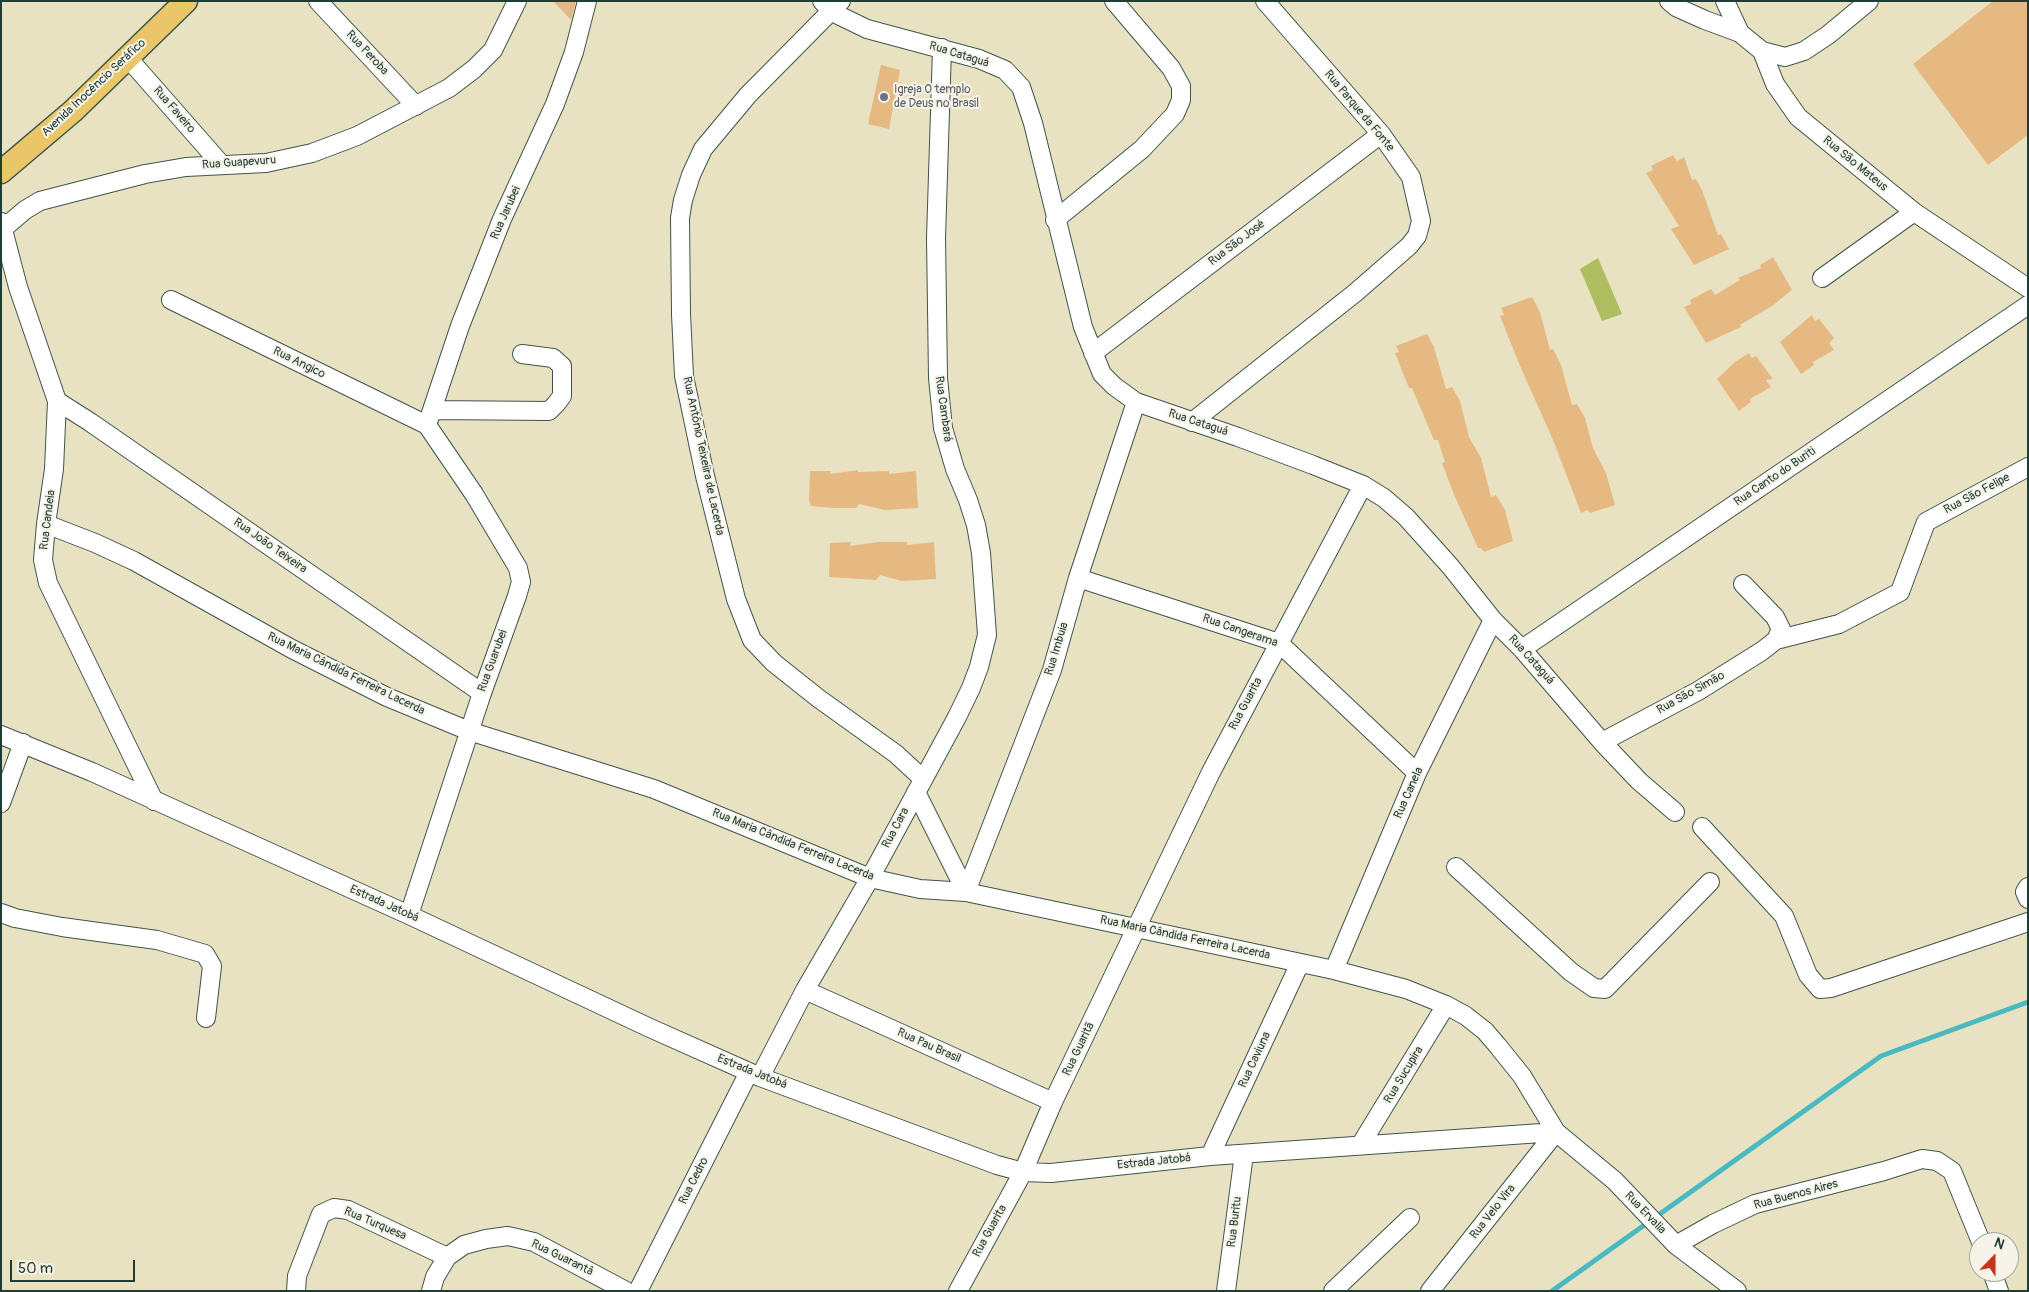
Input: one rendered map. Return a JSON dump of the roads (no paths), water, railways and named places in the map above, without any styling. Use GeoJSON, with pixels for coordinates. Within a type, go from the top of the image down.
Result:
{"type":"FeatureCollection","features":[{"type":"Feature","properties":{"kind":"main road","name":"Avenida Inocêncio Seráfico"},"geometry":{"type":"LineString","coordinates":[[1,172],[73,111],[127,56],[186,1]]}},
{"type":"Feature","properties":{"kind":"street","name":"Rua Peroba"},"geometry":{"type":"LineString","coordinates":[[318,1],[416,106]]}},
{"type":"Feature","properties":{"kind":"street","name":"Rua Guapevuru"},"geometry":{"type":"LineString","coordinates":[[3,225],[40,201],[145,174],[186,167],[266,163],[312,153],[357,136],[450,88],[474,69],[493,50],[517,1]]}},
{"type":"Feature","properties":{"kind":"street","name":"Rua Jarubei"},"geometry":{"type":"LineString","coordinates":[[429,418],[460,326],[502,218],[555,104],[574,52],[587,1]]}},
{"type":"Feature","properties":{"kind":"street"},"geometry":{"type":"LineString","coordinates":[[1055,220],[1142,150],[1175,114],[1181,100],[1181,86],[1171,68],[1114,1]]}},
{"type":"Feature","properties":{"kind":"street","name":"Rua Parque da Fonte"},"geometry":{"type":"LineString","coordinates":[[1192,422],[1355,293],[1409,246],[1418,236],[1421,221],[1411,177],[1381,134],[1265,1]]}},
{"type":"Feature","properties":{"kind":"street"},"geometry":{"type":"LineString","coordinates":[[1669,1],[1676,7],[1740,33]]}},
{"type":"Feature","properties":{"kind":"street","name":"Rua São Mateus"},"geometry":{"type":"LineString","coordinates":[[1724,1],[1740,33],[1762,52],[1775,84],[1798,118],[1914,212],[2028,288]]}},
{"type":"Feature","properties":{"kind":"street"},"geometry":{"type":"LineString","coordinates":[[1762,52],[1785,57],[1804,51],[1828,35],[1869,1]]}},
{"type":"Feature","properties":{"kind":"street","name":"Rua Cataguá"},"geometry":{"type":"LineString","coordinates":[[832,5],[868,29],[980,59],[1005,70],[1021,87],[1032,123],[1083,327],[1102,374],[1136,402],[1238,437],[1363,485],[1384,498],[1406,517],[1461,579],[1493,620],[1522,649],[1602,742],[1639,781],[1675,812]]}},
{"type":"Feature","properties":{"kind":"street","name":"Rua Antônio Teixeiira de Lacerda"},"geometry":{"type":"LineString","coordinates":[[832,5],[748,95],[703,149],[691,175],[683,200],[680,218],[680,314],[684,376],[705,476],[736,599],[752,640],[774,663],[818,698],[896,754],[919,785]]}},
{"type":"Feature","properties":{"kind":"street","name":"Rua Cambará"},"geometry":{"type":"LineString","coordinates":[[919,785],[938,754],[972,688],[987,635],[981,554],[976,525],[955,469],[943,428],[938,378],[936,238],[942,48]]}},
{"type":"Feature","properties":{"kind":"street","name":"Rua Faveiro"},"geometry":{"type":"LineString","coordinates":[[127,56],[221,164]]}},
{"type":"Feature","properties":{"kind":"street","name":"Rua São José"},"geometry":{"type":"LineString","coordinates":[[1093,353],[1381,134]]}},
{"type":"Feature","properties":{"kind":"street"},"geometry":{"type":"LineString","coordinates":[[1822,278],[1914,212]]}},
{"type":"Feature","properties":{"kind":"street","name":"Rua Candeia"},"geometry":{"type":"LineString","coordinates":[[3,225],[18,287],[57,401],[54,469],[43,560],[48,583],[154,802]]}},
{"type":"Feature","properties":{"kind":"street","name":"Rua Angico"},"geometry":{"type":"LineString","coordinates":[[171,300],[429,418]]}},
{"type":"Feature","properties":{"kind":"street","name":"Rua Canto do Buriti"},"geometry":{"type":"LineString","coordinates":[[1522,649],[2028,305]]}},
{"type":"Feature","properties":{"kind":"street"},"geometry":{"type":"LineString","coordinates":[[429,418],[549,411],[562,396],[562,366],[553,358],[522,354]]}},
{"type":"Feature","properties":{"kind":"street","name":"Rua João Teixeira"},"geometry":{"type":"LineString","coordinates":[[57,401],[99,427],[482,693]]}},
{"type":"Feature","properties":{"kind":"street","name":"Rua Imbuia"},"geometry":{"type":"LineString","coordinates":[[966,892],[1052,670],[1078,578],[1136,402]]}},
{"type":"Feature","properties":{"kind":"street","name":"Rua Guarubei"},"geometry":{"type":"LineString","coordinates":[[409,915],[482,693],[518,596],[521,582],[518,568],[429,418]]}},
{"type":"Feature","properties":{"kind":"street","name":"Rua São Felipe"},"geometry":{"type":"LineString","coordinates":[[1926,522],[2028,467]]}},
{"type":"Feature","properties":{"kind":"street","name":"Rua Guarita"},"geometry":{"type":"LineString","coordinates":[[1138,928],[1211,772],[1363,485]]}},
{"type":"Feature","properties":{"kind":"street","name":"Rua São Simão"},"geometry":{"type":"LineString","coordinates":[[1602,742],[1698,691],[1762,651],[1776,640],[1839,624],[1900,592],[1926,522]]}},
{"type":"Feature","properties":{"kind":"street","name":"Rua Maria Cândida Ferreira Lacerda"},"geometry":{"type":"LineString","coordinates":[[46,524],[134,561],[292,649],[386,697],[470,731],[654,790],[870,878],[920,889],[966,892],[1334,970],[1406,989],[1446,1005],[1466,1016],[1485,1031],[1498,1045],[1522,1076],[1556,1132]]}},
{"type":"Feature","properties":{"kind":"street","name":"Rua Cangerama"},"geometry":{"type":"LineString","coordinates":[[1078,578],[1279,643],[1417,773]]}},
{"type":"Feature","properties":{"kind":"street"},"geometry":{"type":"LineString","coordinates":[[1743,584],[1775,617],[1780,629],[1776,640]]}},
{"type":"Feature","properties":{"kind":"street","name":"Rua Canela"},"geometry":{"type":"LineString","coordinates":[[1334,970],[1417,773],[1493,620]]}},
{"type":"Feature","properties":{"kind":"street","name":"Estrada Jatobá"},"geometry":{"type":"LineString","coordinates":[[1,735],[23,743],[409,915],[650,1028],[755,1074],[997,1165],[1023,1172],[1050,1173],[1210,1156],[1361,1144],[1556,1132]]}},
{"type":"Feature","properties":{"kind":"street"},"geometry":{"type":"LineString","coordinates":[[1,803],[23,743]]}},
{"type":"Feature","properties":{"kind":"street"},"geometry":{"type":"LineString","coordinates":[[919,785],[966,892]]}},
{"type":"Feature","properties":{"kind":"street","name":"Rua Cara"},"geometry":{"type":"LineString","coordinates":[[870,878],[919,785]]}},
{"type":"Feature","properties":{"kind":"street"},"geometry":{"type":"LineString","coordinates":[[1702,827],[1784,916],[1808,975],[1820,989],[1831,988],[2028,922]]}},
{"type":"Feature","properties":{"kind":"street"},"geometry":{"type":"LineString","coordinates":[[1456,867],[1571,972],[1594,988],[1605,989],[1710,882]]}},
{"type":"Feature","properties":{"kind":"street","name":"Rua Cedro"},"geometry":{"type":"LineString","coordinates":[[638,1291],[755,1074],[870,878]]}},
{"type":"Feature","properties":{"kind":"street"},"geometry":{"type":"LineString","coordinates":[[2028,887],[2025,892],[2028,899]]}},
{"type":"Feature","properties":{"kind":"street"},"geometry":{"type":"LineString","coordinates":[[1,913],[15,918],[62,928],[156,940],[205,954],[212,966],[206,1018]]}},
{"type":"Feature","properties":{"kind":"street","name":"Rua Guaritã"},"geometry":{"type":"LineString","coordinates":[[1023,1172],[1053,1102],[1138,928]]}},
{"type":"Feature","properties":{"kind":"street","name":"Rua Caviuna"},"geometry":{"type":"LineString","coordinates":[[1210,1156],[1300,963]]}},
{"type":"Feature","properties":{"kind":"street","name":"Rua Pau Brasil"},"geometry":{"type":"LineString","coordinates":[[805,990],[1053,1102]]}},
{"type":"Feature","properties":{"kind":"street","name":"Rua Sucupira"},"geometry":{"type":"LineString","coordinates":[[1361,1144],[1446,1005]]}},
{"type":"Feature","properties":{"kind":"street","name":"Rua Ervalia"},"geometry":{"type":"LineString","coordinates":[[1556,1132],[1615,1181],[1676,1245],[1737,1291]]}},
{"type":"Feature","properties":{"kind":"street","name":"Rua Velo Vira"},"geometry":{"type":"LineString","coordinates":[[1430,1291],[1556,1132]]}},
{"type":"Feature","properties":{"kind":"street","name":"Rua Buritu"},"geometry":{"type":"LineString","coordinates":[[1226,1291],[1244,1154]]}},
{"type":"Feature","properties":{"kind":"street","name":"Rua Buenos Aires"},"geometry":{"type":"LineString","coordinates":[[1676,1245],[1713,1224],[1755,1204],[1867,1176],[1922,1159],[1937,1161],[1952,1171],[1977,1232]]}},
{"type":"Feature","properties":{"kind":"street","name":"Rua Guarita"},"geometry":{"type":"LineString","coordinates":[[958,1291],[1023,1172]]}},
{"type":"Feature","properties":{"kind":"street","name":"Rua Turquesa"},"geometry":{"type":"LineString","coordinates":[[296,1291],[297,1276],[321,1214],[334,1208],[348,1210],[447,1257]]}},
{"type":"Feature","properties":{"kind":"street"},"geometry":{"type":"LineString","coordinates":[[1333,1291],[1410,1218]]}},
{"type":"Feature","properties":{"kind":"street","name":"Rua Guarantâ"},"geometry":{"type":"LineString","coordinates":[[430,1291],[435,1277],[447,1257],[464,1245],[508,1236],[534,1242],[626,1291]]}},
{"type":"Feature","properties":{"kind":"waterway"},"geometry":{"type":"LineString","coordinates":[[1552,1291],[1881,1056],[2028,1002]]}},
{"type":"Feature","properties":{"kind":"place","name":"Igreja O templo de Deus no Brasil"},"geometry":{"type":"Point","coordinates":[884,97]}}]}
